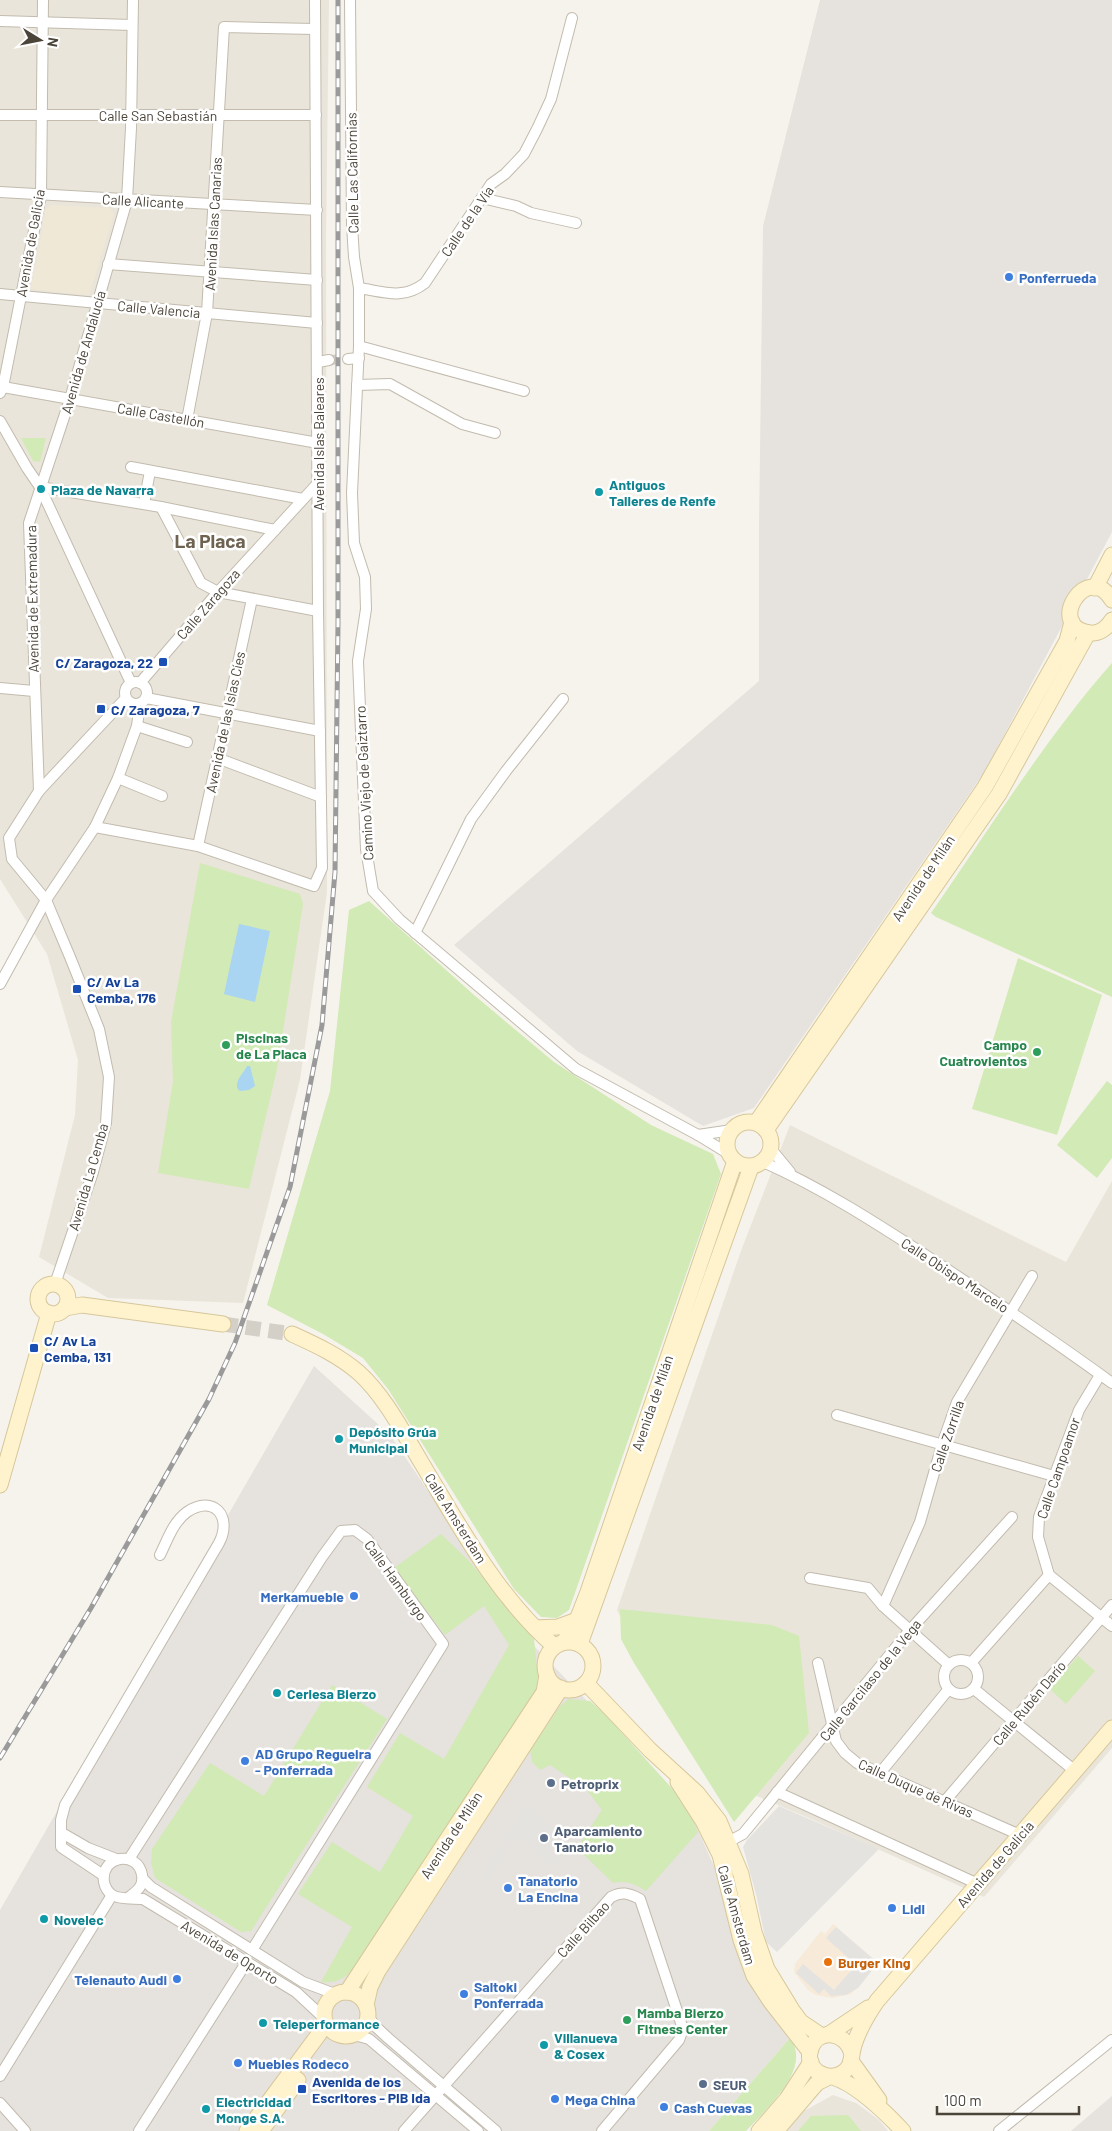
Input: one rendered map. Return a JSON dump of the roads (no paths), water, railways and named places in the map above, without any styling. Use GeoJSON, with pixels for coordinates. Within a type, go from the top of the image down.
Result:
{"type":"FeatureCollection","features":[{"type":"Feature","properties":{"kind":"street","name":"Avenida de Galicia"},"geometry":{"type":"LineString","coordinates":[[2,390],[41,195],[43,0]]}},
{"type":"Feature","properties":{"kind":"street","name":"Avenida de Andalucía"},"geometry":{"type":"LineString","coordinates":[[40,487],[70,399],[127,200],[133,0]]}},
{"type":"Feature","properties":{"kind":"street","name":"Avenida Islas Baleares"},"geometry":{"type":"LineString","coordinates":[[198,846],[314,886],[322,868],[318,611],[315,0]]}},
{"type":"Feature","properties":{"kind":"street","name":"Calle Las Californias"},"geometry":{"type":"LineString","coordinates":[[350,0],[352,225],[354,257],[359,288],[359,346],[353,358]]}},
{"type":"Feature","properties":{"kind":"street","name":"Calle de la Vía"},"geometry":{"type":"LineString","coordinates":[[359,288],[401,294],[414,291],[425,283],[491,184],[506,174],[524,154],[551,99],[572,18]]}},
{"type":"Feature","properties":{"kind":"street"},"geometry":{"type":"LineString","coordinates":[[0,21],[132,25]]}},
{"type":"Feature","properties":{"kind":"street","name":"Avenida Islas Canarias"},"geometry":{"type":"LineString","coordinates":[[186,420],[207,314],[211,272],[224,27],[315,29]]}},
{"type":"Feature","properties":{"kind":"street","name":"Calle San Sebastián"},"geometry":{"type":"LineString","coordinates":[[0,115],[316,115]]}},
{"type":"Feature","properties":{"kind":"street","name":"Calle Alicante"},"geometry":{"type":"LineString","coordinates":[[0,192],[317,210]]}},
{"type":"Feature","properties":{"kind":"street"},"geometry":{"type":"LineString","coordinates":[[482,198],[516,206],[531,213],[576,222]]}},
{"type":"Feature","properties":{"kind":"street"},"geometry":{"type":"LineString","coordinates":[[108,264],[317,280]]}},
{"type":"Feature","properties":{"kind":"street","name":"Calle Valencia"},"geometry":{"type":"LineString","coordinates":[[0,294],[317,323]]}},
{"type":"Feature","properties":{"kind":"street"},"geometry":{"type":"LineString","coordinates":[[359,346],[524,391]]}},
{"type":"Feature","properties":{"kind":"street","name":"Camino Viejo de Gaiztarro"},"geometry":{"type":"LineString","coordinates":[[353,358],[357,385],[352,493],[354,543],[365,577],[366,609],[358,661],[366,849],[373,891],[399,919],[576,1069],[698,1135],[732,1158]]}},
{"type":"Feature","properties":{"kind":"street"},"geometry":{"type":"LineString","coordinates":[[318,362],[329,360]]}},
{"type":"Feature","properties":{"kind":"street"},"geometry":{"type":"LineString","coordinates":[[357,385],[390,384],[462,424],[495,432]]}},
{"type":"Feature","properties":{"kind":"street","name":"Calle Castellón"},"geometry":{"type":"LineString","coordinates":[[2,390],[70,399],[318,443]]}},
{"type":"Feature","properties":{"kind":"street"},"geometry":{"type":"LineString","coordinates":[[0,421],[40,487],[135,683],[145,686],[147,692],[118,778],[95,827],[46,900],[0,984]]}},
{"type":"Feature","properties":{"kind":"street"},"geometry":{"type":"LineString","coordinates":[[131,467],[303,499]]}},
{"type":"Feature","properties":{"kind":"street"},"geometry":{"type":"LineString","coordinates":[[144,504],[150,471]]}},
{"type":"Feature","properties":{"kind":"street","name":"Calle Zaragoza"},"geometry":{"type":"LineString","coordinates":[[135,683],[318,483]]}},
{"type":"Feature","properties":{"kind":"street"},"geometry":{"type":"LineString","coordinates":[[40,487],[161,507],[275,530]]}},
{"type":"Feature","properties":{"kind":"street","name":"Avenida de Extremadura"},"geometry":{"type":"LineString","coordinates":[[38,791],[29,523],[40,487]]}},
{"type":"Feature","properties":{"kind":"street"},"geometry":{"type":"LineString","coordinates":[[161,507],[201,583],[218,592],[318,611]]}},
{"type":"Feature","properties":{"kind":"street"},"geometry":{"type":"LineString","coordinates":[[1108,594],[1112,555]]}},
{"type":"Feature","properties":{"kind":"street","name":"Avenida de Milán"},"geometry":{"type":"LineString","coordinates":[[761,1127],[985,787],[1067,641],[1072,622],[1069,606],[1074,596],[1087,588],[1108,594]]}},
{"type":"Feature","properties":{"kind":"street","name":"Avenida de las Islas Cíes"},"geometry":{"type":"LineString","coordinates":[[198,846],[252,599]]}},
{"type":"Feature","properties":{"kind":"street"},"geometry":{"type":"LineString","coordinates":[[1072,622],[1077,628],[1088,633],[1102,631],[1112,620]]}},
{"type":"Feature","properties":{"kind":"street","name":"Avenida de Milán"},"geometry":{"type":"LineString","coordinates":[[761,1127],[999,794],[1088,633]]}},
{"type":"Feature","properties":{"kind":"street"},"geometry":{"type":"LineString","coordinates":[[135,683],[125,691],[126,698],[132,704],[143,701],[320,731]]}},
{"type":"Feature","properties":{"kind":"street"},"geometry":{"type":"LineString","coordinates":[[0,688],[34,691]]}},
{"type":"Feature","properties":{"kind":"street"},"geometry":{"type":"LineString","coordinates":[[46,900],[12,859],[9,838],[38,791],[126,698]]}},
{"type":"Feature","properties":{"kind":"street"},"geometry":{"type":"LineString","coordinates":[[415,933],[471,819],[562,699]]}},
{"type":"Feature","properties":{"kind":"street"},"geometry":{"type":"LineString","coordinates":[[137,726],[187,742]]}},
{"type":"Feature","properties":{"kind":"street"},"geometry":{"type":"LineString","coordinates":[[217,758],[321,797]]}},
{"type":"Feature","properties":{"kind":"street"},"geometry":{"type":"LineString","coordinates":[[118,778],[162,796]]}},
{"type":"Feature","properties":{"kind":"street"},"geometry":{"type":"LineString","coordinates":[[95,827],[198,846]]}},
{"type":"Feature","properties":{"kind":"street","name":"Avenida La Cemba"},"geometry":{"type":"LineString","coordinates":[[46,900],[98,1029],[109,1077],[106,1123],[61,1288]]}},
{"type":"Feature","properties":{"kind":"street"},"geometry":{"type":"LineString","coordinates":[[698,1135],[717,1134],[732,1130],[741,1123],[761,1127],[770,1138],[761,1159],[743,1166],[732,1158],[727,1141],[732,1130]]}},
{"type":"Feature","properties":{"kind":"street","name":"Avenida de Milán"},"geometry":{"type":"LineString","coordinates":[[559,1644],[577,1620],[732,1158]]}},
{"type":"Feature","properties":{"kind":"street","name":"Avenida de Milán"},"geometry":{"type":"LineString","coordinates":[[580,1644],[761,1159]]}},
{"type":"Feature","properties":{"kind":"street","name":"Calle Obispo Marcelo"},"geometry":{"type":"LineString","coordinates":[[761,1159],[793,1175],[876,1223],[1010,1310],[1112,1384]]}},
{"type":"Feature","properties":{"kind":"street","name":"Calle Obispo Marcelo"},"geometry":{"type":"LineString","coordinates":[[761,1159],[793,1175]]}},
{"type":"Feature","properties":{"kind":"street","name":"Calle Zorrilla"},"geometry":{"type":"LineString","coordinates":[[883,1606],[920,1522],[942,1445],[957,1402],[1010,1310],[1032,1276]]}},
{"type":"Feature","properties":{"kind":"street"},"geometry":{"type":"LineString","coordinates":[[82,1305],[61,1288],[44,1286],[38,1299],[39,1305],[49,1313],[82,1305],[223,1324]]}},
{"type":"Feature","properties":{"kind":"street"},"geometry":{"type":"LineString","coordinates":[[61,1288],[68,1301],[65,1308]]}},
{"type":"Feature","properties":{"kind":"street"},"geometry":{"type":"LineString","coordinates":[[0,1485],[49,1313]]}},
{"type":"Feature","properties":{"kind":"street","name":"Calle Amsterdam"},"geometry":{"type":"LineString","coordinates":[[292,1334],[328,1350],[359,1373],[391,1411],[454,1518],[498,1584],[535,1628],[559,1644]]}},
{"type":"Feature","properties":{"kind":"street","name":"Calle Campoamor"},"geometry":{"type":"LineString","coordinates":[[1049,1575],[1038,1537],[1039,1517],[1079,1410],[1100,1375]]}},
{"type":"Feature","properties":{"kind":"street"},"geometry":{"type":"LineString","coordinates":[[837,1415],[1054,1476]]}},
{"type":"Feature","properties":{"kind":"street"},"geometry":{"type":"LineString","coordinates":[[103,1875],[61,1847],[61,1820],[65,1805],[224,1534],[224,1518],[220,1512],[209,1506],[197,1507],[186,1513],[178,1521],[160,1555]]}},
{"type":"Feature","properties":{"kind":"street","name":"Calle Garcilaso de la Vega"},"geometry":{"type":"LineString","coordinates":[[728,1842],[743,1834],[910,1630],[1012,1517]]}},
{"type":"Feature","properties":{"kind":"street","name":"Calle Hamburgo"},"geometry":{"type":"LineString","coordinates":[[129,1859],[322,1557],[341,1531],[355,1530],[367,1539],[443,1644],[252,1950]]}},
{"type":"Feature","properties":{"kind":"street"},"geometry":{"type":"LineString","coordinates":[[971,1663],[1049,1575],[1112,1626]]}},
{"type":"Feature","properties":{"kind":"street"},"geometry":{"type":"LineString","coordinates":[[810,1578],[868,1588],[883,1606],[949,1665]]}},
{"type":"Feature","properties":{"kind":"street","name":"Calle Rubén Darío"},"geometry":{"type":"LineString","coordinates":[[945,1801],[1112,1605]]}},
{"type":"Feature","properties":{"kind":"street"},"geometry":{"type":"LineString","coordinates":[[535,1628],[558,1627],[577,1620]]}},
{"type":"Feature","properties":{"kind":"street"},"geometry":{"type":"LineString","coordinates":[[559,1644],[580,1644],[588,1651],[593,1664],[591,1676],[586,1683],[576,1689],[561,1688],[546,1675],[545,1661],[548,1653],[559,1644]]}},
{"type":"Feature","properties":{"kind":"street"},"geometry":{"type":"LineString","coordinates":[[958,1660],[971,1663],[978,1671],[979,1677],[974,1689],[968,1694],[961,1695],[948,1690],[944,1683],[944,1672],[949,1665],[958,1660]]}},
{"type":"Feature","properties":{"kind":"street","name":"Calle Duque de Rivas"},"geometry":{"type":"LineString","coordinates":[[818,1663],[836,1741],[845,1753],[857,1763],[1020,1834]]}},
{"type":"Feature","properties":{"kind":"street","name":"Avenida de Milán"},"geometry":{"type":"LineString","coordinates":[[341,1993],[544,1692],[546,1675]]}},
{"type":"Feature","properties":{"kind":"street","name":"Calle Amsterdam"},"geometry":{"type":"LineString","coordinates":[[586,1683],[673,1772],[697,1793],[719,1821],[741,1874],[754,1932],[767,1969],[792,2010],[802,2022],[826,2035]]}},
{"type":"Feature","properties":{"kind":"street","name":"Avenida de Milán"},"geometry":{"type":"LineString","coordinates":[[367,2010],[370,1987],[378,1970],[561,1688]]}},
{"type":"Feature","properties":{"kind":"street"},"geometry":{"type":"LineString","coordinates":[[974,1689],[1075,1771]]}},
{"type":"Feature","properties":{"kind":"street"},"geometry":{"type":"LineString","coordinates":[[880,1773],[948,1690]]}},
{"type":"Feature","properties":{"kind":"street","name":"Avenida de Galicia"},"geometry":{"type":"LineString","coordinates":[[826,2035],[860,2015],[877,2000],[1112,1728]]}},
{"type":"Feature","properties":{"kind":"street","name":"Calle Amsterdam"},"geometry":{"type":"LineString","coordinates":[[673,1772],[682,1790],[703,1820],[720,1855],[741,1940],[754,1976],[810,2057]]}},
{"type":"Feature","properties":{"kind":"street"},"geometry":{"type":"LineString","coordinates":[[777,1792],[978,1884]]}},
{"type":"Feature","properties":{"kind":"street"},"geometry":{"type":"LineString","coordinates":[[62,1833],[88,1848],[116,1859],[129,1859],[138,1865],[142,1879],[139,1889],[129,1897],[119,1898],[112,1895],[105,1887],[103,1875],[107,1866],[116,1859]]}},
{"type":"Feature","properties":{"kind":"street","name":"Avenida de Oporto"},"geometry":{"type":"LineString","coordinates":[[142,1879],[150,1887],[303,1982],[341,1993]]}},
{"type":"Feature","properties":{"kind":"street","name":"Calle Bilbao"},"geometry":{"type":"LineString","coordinates":[[404,2131],[610,1898],[619,1892],[629,1893],[640,1899],[683,2029],[678,2040],[602,2131]]}},
{"type":"Feature","properties":{"kind":"street"},"geometry":{"type":"LineString","coordinates":[[0,2076],[112,1895]]}},
{"type":"Feature","properties":{"kind":"street","name":"Avenida de Oporto"},"geometry":{"type":"LineString","coordinates":[[129,1897],[143,1899],[296,1992],[328,2025]]}},
{"type":"Feature","properties":{"kind":"street"},"geometry":{"type":"LineString","coordinates":[[139,2131],[246,1963]]}},
{"type":"Feature","properties":{"kind":"street"},"geometry":{"type":"LineString","coordinates":[[261,2131],[326,2042],[328,2025],[326,2004],[341,1993],[359,1996],[388,2038],[496,2131]]}},
{"type":"Feature","properties":{"kind":"street","name":"Avenida de Galicia"},"geometry":{"type":"LineString","coordinates":[[851,2058],[861,2027],[877,2000]]}},
{"type":"Feature","properties":{"kind":"street"},"geometry":{"type":"LineString","coordinates":[[328,2025],[346,2037],[355,2035],[364,2028],[367,2010]]}},
{"type":"Feature","properties":{"kind":"street"},"geometry":{"type":"LineString","coordinates":[[247,2131],[319,2034],[328,2025]]}},
{"type":"Feature","properties":{"kind":"street"},"geometry":{"type":"LineString","coordinates":[[355,2035],[369,2039],[478,2131]]}},
{"type":"Feature","properties":{"kind":"street"},"geometry":{"type":"LineString","coordinates":[[759,2131],[787,2099],[807,2070],[816,2040],[826,2035],[843,2038],[848,2043],[851,2058],[900,2128]]}},
{"type":"Feature","properties":{"kind":"street"},"geometry":{"type":"LineString","coordinates":[[999,2131],[1112,2040]]}},
{"type":"Feature","properties":{"kind":"street"},"geometry":{"type":"LineString","coordinates":[[810,2057],[818,2072],[847,2082],[900,2128]]}},
{"type":"Feature","properties":{"kind":"street"},"geometry":{"type":"LineString","coordinates":[[776,2131],[817,2084],[842,2073],[851,2058]]}},
{"type":"Feature","properties":{"kind":"street"},"geometry":{"type":"LineString","coordinates":[[0,2103],[25,2131]]}},
{"type":"Feature","properties":{"kind":"water"},"geometry":{"type":"Polygon","coordinates":[[[239,924],[270,931],[255,1002],[224,994],[239,924]]]}},
{"type":"Feature","properties":{"kind":"water"},"geometry":{"type":"Polygon","coordinates":[[[247,1066],[250,1066],[255,1086],[249,1090],[240,1091],[237,1088],[238,1081],[247,1066]]]}},
{"type":"Feature","properties":{"kind":"tunnel"},"geometry":{"type":"LineString","coordinates":[[329,360],[348,359]]}},
{"type":"Feature","properties":{"kind":"tunnel"},"geometry":{"type":"LineString","coordinates":[[223,1324],[292,1334]]}},
{"type":"Feature","properties":{"kind":"railway"},"geometry":{"type":"LineString","coordinates":[[0,1758],[91,1608],[209,1399],[235,1343],[290,1187],[322,1025],[335,872],[338,623],[338,0]]}},
{"type":"Feature","properties":{"kind":"place","name":"Ponferrueda"},"geometry":{"type":"Point","coordinates":[1009,277]}},
{"type":"Feature","properties":{"kind":"place","name":"Plaza de Navarra"},"geometry":{"type":"Point","coordinates":[41,489]}},
{"type":"Feature","properties":{"kind":"place","name":"Antiguos Talleres de Renfe"},"geometry":{"type":"Point","coordinates":[599,492]}},
{"type":"Feature","properties":{"kind":"place","name":"C/ Zaragoza, 22"},"geometry":{"type":"Point","coordinates":[163,662]}},
{"type":"Feature","properties":{"kind":"place","name":"C/ Zaragoza, 7"},"geometry":{"type":"Point","coordinates":[101,709]}},
{"type":"Feature","properties":{"kind":"place","name":"C/ Av La Cemba, 176"},"geometry":{"type":"Point","coordinates":[77,989]}},
{"type":"Feature","properties":{"kind":"place","name":"Piscinas de La Placa"},"geometry":{"type":"Point","coordinates":[226,1045]}},
{"type":"Feature","properties":{"kind":"place","name":"Campo Cuatrovientos"},"geometry":{"type":"Point","coordinates":[1037,1052]}},
{"type":"Feature","properties":{"kind":"place","name":"C/ Av La Cemba, 131"},"geometry":{"type":"Point","coordinates":[34,1348]}},
{"type":"Feature","properties":{"kind":"place","name":"Depósito Grúa Municipal"},"geometry":{"type":"Point","coordinates":[339,1439]}},
{"type":"Feature","properties":{"kind":"place","name":"Merkamueble"},"geometry":{"type":"Point","coordinates":[354,1596]}},
{"type":"Feature","properties":{"kind":"place","name":"Cerlesa Bierzo"},"geometry":{"type":"Point","coordinates":[277,1693]}},
{"type":"Feature","properties":{"kind":"place","name":"AD Grupo Regueira - Ponferrada"},"geometry":{"type":"Point","coordinates":[245,1761]}},
{"type":"Feature","properties":{"kind":"place","name":"Petroprix"},"geometry":{"type":"Point","coordinates":[551,1783]}},
{"type":"Feature","properties":{"kind":"place","name":"Aparcamiento Tanatorio"},"geometry":{"type":"Point","coordinates":[544,1838]}},
{"type":"Feature","properties":{"kind":"place","name":"Tanatorio La Encina"},"geometry":{"type":"Point","coordinates":[508,1888]}},
{"type":"Feature","properties":{"kind":"place","name":"Lidl"},"geometry":{"type":"Point","coordinates":[892,1908]}},
{"type":"Feature","properties":{"kind":"place","name":"Novelec"},"geometry":{"type":"Point","coordinates":[44,1919]}},
{"type":"Feature","properties":{"kind":"place","name":"Burger King"},"geometry":{"type":"Point","coordinates":[828,1962]}},
{"type":"Feature","properties":{"kind":"place","name":"Telenauto Audi"},"geometry":{"type":"Point","coordinates":[177,1979]}},
{"type":"Feature","properties":{"kind":"place","name":"Saltoki Ponferrada"},"geometry":{"type":"Point","coordinates":[464,1994]}},
{"type":"Feature","properties":{"kind":"place","name":"Mamba Bierzo Fitness Center"},"geometry":{"type":"Point","coordinates":[627,2020]}},
{"type":"Feature","properties":{"kind":"place","name":"Teleperformance"},"geometry":{"type":"Point","coordinates":[263,2023]}},
{"type":"Feature","properties":{"kind":"place","name":"Villanueva & Cosex"},"geometry":{"type":"Point","coordinates":[544,2045]}},
{"type":"Feature","properties":{"kind":"place","name":"Muebles Rodeco"},"geometry":{"type":"Point","coordinates":[238,2063]}},
{"type":"Feature","properties":{"kind":"place","name":"SEUR"},"geometry":{"type":"Point","coordinates":[703,2084]}},
{"type":"Feature","properties":{"kind":"place","name":"Avenida de los Escritores - PIB Ida"},"geometry":{"type":"Point","coordinates":[302,2089]}},
{"type":"Feature","properties":{"kind":"place","name":"Mega China"},"geometry":{"type":"Point","coordinates":[555,2099]}},
{"type":"Feature","properties":{"kind":"place","name":"Cash Cuevas"},"geometry":{"type":"Point","coordinates":[664,2107]}},
{"type":"Feature","properties":{"kind":"place","name":"Electricidad Monge S.A."},"geometry":{"type":"Point","coordinates":[206,2109]}},
{"type":"Feature","properties":{"kind":"district","name":"La Placa"},"geometry":{"type":"Point","coordinates":[210,540]}}]}
